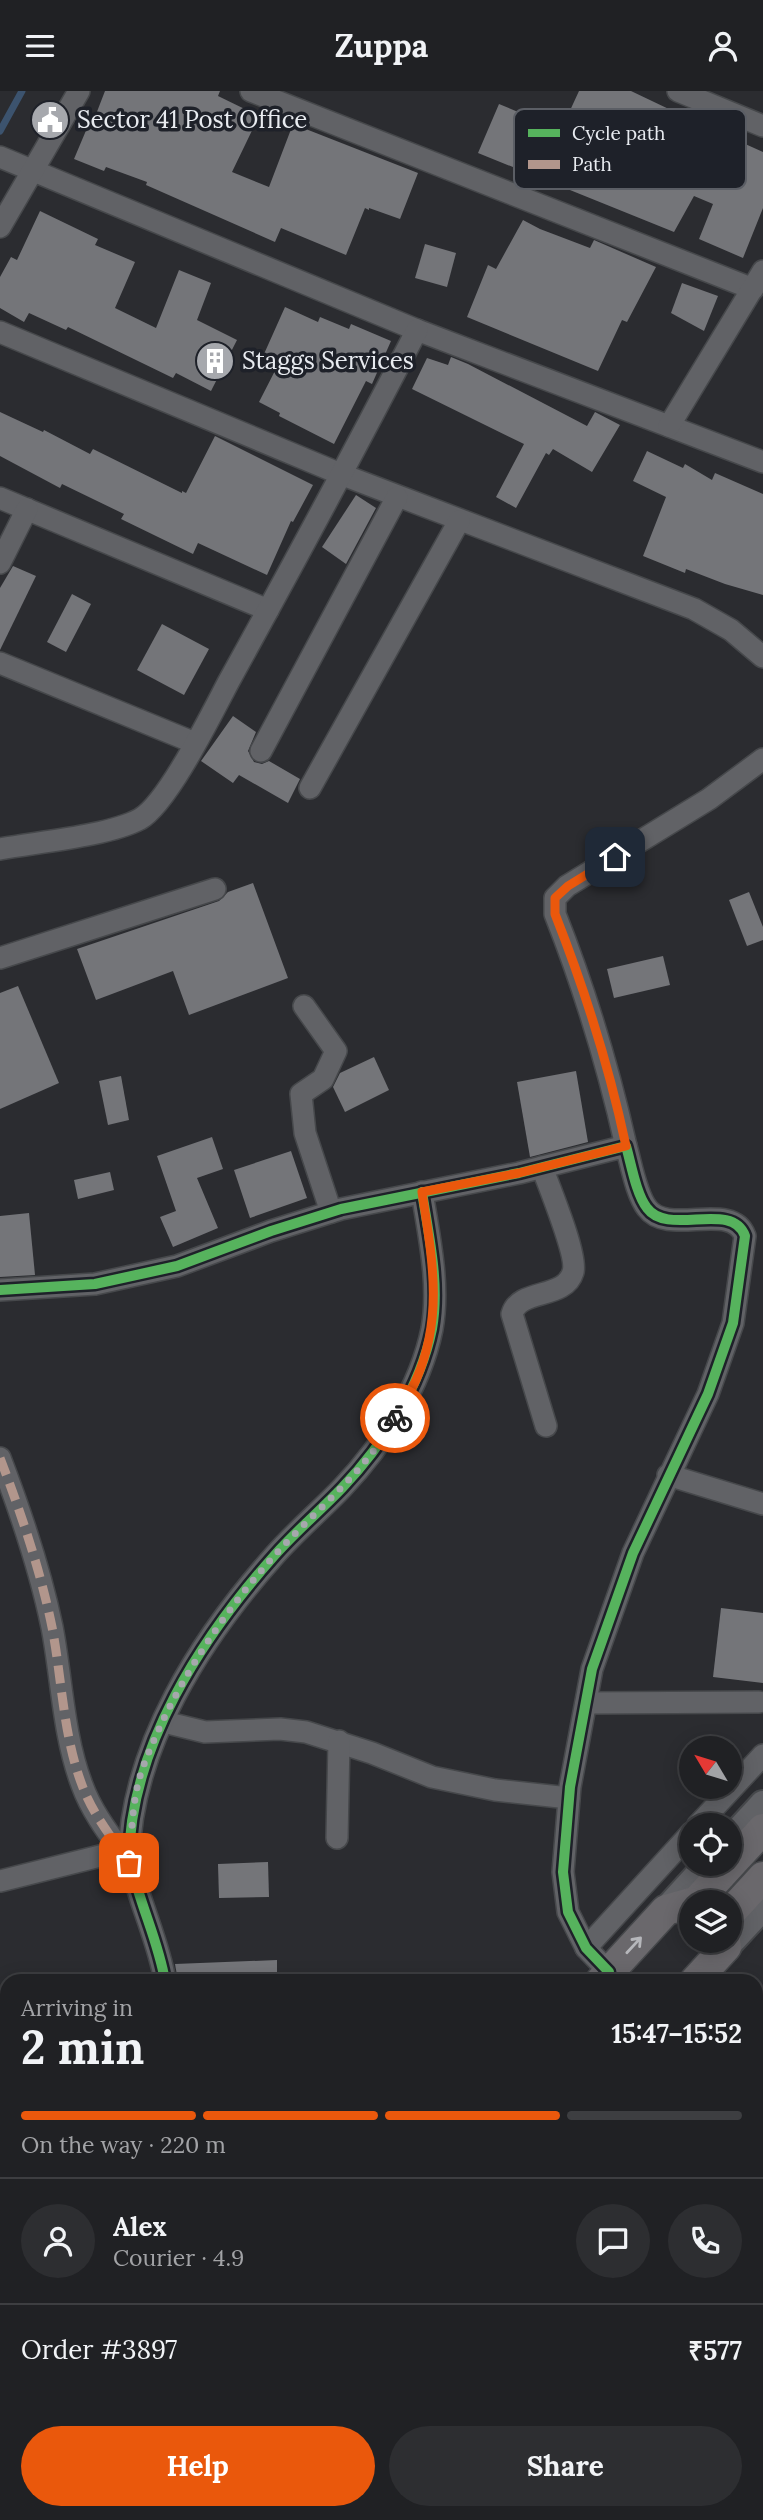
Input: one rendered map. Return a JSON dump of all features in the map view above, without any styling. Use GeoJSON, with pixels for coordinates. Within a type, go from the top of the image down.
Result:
{"type":"FeatureCollection","features":[{"type":"Feature","properties":{"kind":"main road"},"geometry":{"type":"LineString","coordinates":[[698,1890],[749,1837]]}},
{"type":"Feature","properties":{"kind":"main road"},"geometry":{"type":"LineString","coordinates":[[742,1900],[763,1877]]}},
{"type":"Feature","properties":{"kind":"main road"},"geometry":{"type":"LineString","coordinates":[[608,1974],[679,1910]]}},
{"type":"Feature","properties":{"kind":"main road"},"geometry":{"type":"LineString","coordinates":[[701,1974],[718,1953]]}},
{"type":"Feature","properties":{"kind":"street"},"geometry":{"type":"LineString","coordinates":[[0,227],[79,91]]}},
{"type":"Feature","properties":{"kind":"street"},"geometry":{"type":"LineString","coordinates":[[251,91],[758,280],[669,426]]}},
{"type":"Feature","properties":{"kind":"street"},"geometry":{"type":"LineString","coordinates":[[684,92],[724,109]]}},
{"type":"Feature","properties":{"kind":"street"},"geometry":{"type":"LineString","coordinates":[[746,119],[763,126]]}},
{"type":"Feature","properties":{"kind":"street"},"geometry":{"type":"LineString","coordinates":[[0,157],[417,330],[763,462]]}},
{"type":"Feature","properties":{"kind":"street"},"geometry":{"type":"LineString","coordinates":[[0,849],[116,828],[142,818],[164,794],[343,475],[417,330]]}},
{"type":"Feature","properties":{"kind":"street"},"geometry":{"type":"LineString","coordinates":[[0,332],[397,497],[694,609],[731,630],[763,657]]}},
{"type":"Feature","properties":{"kind":"street"},"geometry":{"type":"LineString","coordinates":[[261,751],[397,497]]}},
{"type":"Feature","properties":{"kind":"street"},"geometry":{"type":"LineString","coordinates":[[0,498],[268,610]]}},
{"type":"Feature","properties":{"kind":"street"},"geometry":{"type":"LineString","coordinates":[[0,563],[27,509]]}},
{"type":"Feature","properties":{"kind":"street"},"geometry":{"type":"LineString","coordinates":[[310,788],[459,521]]}},
{"type":"Feature","properties":{"kind":"street"},"geometry":{"type":"LineString","coordinates":[[0,663],[195,743]]}},
{"type":"Feature","properties":{"kind":"street"},"geometry":{"type":"LineString","coordinates":[[603,1974],[568,1912],[563,1872],[569,1798],[592,1669],[633,1553],[708,1394],[733,1323],[745,1236],[735,1223],[725,1220],[666,1219],[654,1215],[645,1206],[626,1146],[611,1076],[555,914],[555,898],[568,886],[709,799],[763,759]]}},
{"type":"Feature","properties":{"kind":"street"},"geometry":{"type":"LineString","coordinates":[[0,958],[215,889]]}},
{"type":"Feature","properties":{"kind":"street"},"geometry":{"type":"LineString","coordinates":[[303,1006],[336,1051],[323,1079],[302,1094],[305,1133],[331,1212]]}},
{"type":"Feature","properties":{"kind":"street"},"geometry":{"type":"LineString","coordinates":[[0,1290],[95,1284],[177,1266],[331,1212],[542,1167],[626,1146]]}},
{"type":"Feature","properties":{"kind":"street"},"geometry":{"type":"LineString","coordinates":[[542,1167],[572,1255],[573,1272],[567,1282],[557,1289],[520,1303],[512,1314],[546,1426]]}},
{"type":"Feature","properties":{"kind":"street"},"geometry":{"type":"LineString","coordinates":[[125,1857],[142,1769],[185,1679],[223,1619],[275,1555],[344,1486],[387,1432],[416,1379],[432,1328],[434,1271],[422,1192]]}},
{"type":"Feature","properties":{"kind":"street"},"geometry":{"type":"LineString","coordinates":[[0,1458],[32,1546],[52,1627],[69,1734],[82,1785],[103,1825],[125,1857],[163,1974]]}},
{"type":"Feature","properties":{"kind":"street"},"geometry":{"type":"LineString","coordinates":[[668,1475],[763,1504]]}},
{"type":"Feature","properties":{"kind":"street"},"geometry":{"type":"LineString","coordinates":[[586,1703],[760,1702]]}},
{"type":"Feature","properties":{"kind":"street"},"geometry":{"type":"LineString","coordinates":[[164,1722],[205,1732],[280,1729],[306,1732],[339,1741],[432,1777],[495,1790],[569,1798]]}},
{"type":"Feature","properties":{"kind":"street"},"geometry":{"type":"LineString","coordinates":[[337,1838],[339,1741]]}},
{"type":"Feature","properties":{"kind":"street"},"geometry":{"type":"LineString","coordinates":[[709,1813],[763,1755]]}},
{"type":"Feature","properties":{"kind":"street"},"geometry":{"type":"LineString","coordinates":[[749,1837],[763,1804]]}},
{"type":"Feature","properties":{"kind":"street"},"geometry":{"type":"LineString","coordinates":[[586,1948],[679,1846]]}},
{"type":"Feature","properties":{"kind":"street"},"geometry":{"type":"LineString","coordinates":[[0,1881],[125,1857]]}},
{"type":"Feature","properties":{"kind":"street"},"geometry":{"type":"LineString","coordinates":[[742,1927],[763,1907]]}},
{"type":"Feature","properties":{"kind":"building"},"geometry":{"type":"Polygon","coordinates":[[[105,91],[220,91],[218,96],[259,116],[232,172],[269,187],[293,124],[418,173],[400,219],[365,208],[346,255],[281,228],[275,242],[146,185],[147,182],[106,167],[104,171],[74,159],[105,91]]]}},
{"type":"Feature","properties":{"kind":"building"},"geometry":{"type":"Polygon","coordinates":[[[579,91],[631,91],[669,109],[571,109],[579,91]]]}},
{"type":"Feature","properties":{"kind":"building"},"geometry":{"type":"Polygon","coordinates":[[[499,104],[514,110],[514,168],[478,153],[499,104]]]}},
{"type":"Feature","properties":{"kind":"building"},"geometry":{"type":"Polygon","coordinates":[[[746,144],[763,152],[763,208],[743,258],[699,239],[713,204],[694,196],[674,232],[567,189],[746,189],[746,144]]]}},
{"type":"Feature","properties":{"kind":"building"},"geometry":{"type":"Polygon","coordinates":[[[40,211],[98,239],[95,245],[135,262],[115,308],[156,328],[179,270],[211,283],[197,320],[237,340],[211,391],[176,373],[173,378],[68,327],[66,330],[29,313],[24,322],[0,308],[0,277],[11,257],[17,260],[40,211]]]}},
{"type":"Feature","properties":{"kind":"building"},"geometry":{"type":"Polygon","coordinates":[[[523,220],[590,248],[594,240],[656,267],[627,322],[622,320],[598,371],[467,317],[488,265],[496,269],[523,220]]]}},
{"type":"Feature","properties":{"kind":"building"},"geometry":{"type":"Polygon","coordinates":[[[425,244],[456,253],[447,287],[415,278],[425,244]]]}},
{"type":"Feature","properties":{"kind":"building"},"geometry":{"type":"Polygon","coordinates":[[[682,283],[718,296],[704,331],[671,313],[682,283]]]}},
{"type":"Feature","properties":{"kind":"building"},"geometry":{"type":"Polygon","coordinates":[[[285,307],[318,322],[320,317],[349,329],[351,324],[391,341],[372,384],[366,381],[334,444],[279,416],[280,413],[259,402],[280,361],[264,354],[285,307]]]}},
{"type":"Feature","properties":{"kind":"building"},"geometry":{"type":"Polygon","coordinates":[[[451,357],[587,426],[595,412],[620,425],[592,472],[553,449],[549,455],[546,453],[516,508],[496,497],[524,444],[412,389],[427,358],[448,365],[451,357]]]}},
{"type":"Feature","properties":{"kind":"building"},"geometry":{"type":"Polygon","coordinates":[[[0,412],[43,432],[44,430],[90,454],[93,449],[182,493],[186,493],[215,436],[313,485],[293,522],[291,521],[267,575],[198,543],[193,554],[121,519],[124,514],[62,484],[60,488],[0,456],[0,412]]]}},
{"type":"Feature","properties":{"kind":"building"},"geometry":{"type":"Polygon","coordinates":[[[647,451],[683,468],[685,464],[712,480],[715,473],[763,494],[763,595],[686,569],[685,573],[643,556],[666,497],[633,481],[647,451]]]}},
{"type":"Feature","properties":{"kind":"building"},"geometry":{"type":"Polygon","coordinates":[[[356,495],[376,508],[346,564],[322,547],[356,495]]]}},
{"type":"Feature","properties":{"kind":"building"},"geometry":{"type":"Polygon","coordinates":[[[13,566],[36,576],[0,650],[0,588],[13,566]]]}},
{"type":"Feature","properties":{"kind":"building"},"geometry":{"type":"Polygon","coordinates":[[[72,594],[91,604],[66,652],[47,642],[72,594]]]}},
{"type":"Feature","properties":{"kind":"building"},"geometry":{"type":"Polygon","coordinates":[[[162,624],[209,649],[184,695],[137,670],[162,624]]]}},
{"type":"Feature","properties":{"kind":"building"},"geometry":{"type":"Polygon","coordinates":[[[233,716],[256,732],[248,751],[254,762],[262,764],[269,761],[300,779],[288,803],[239,775],[233,783],[201,761],[233,716]]]}},
{"type":"Feature","properties":{"kind":"building"},"geometry":{"type":"Polygon","coordinates":[[[253,883],[288,978],[189,1015],[173,971],[96,1000],[77,949],[219,901],[228,892],[253,883]]]}},
{"type":"Feature","properties":{"kind":"building"},"geometry":{"type":"Polygon","coordinates":[[[749,892],[763,927],[763,940],[747,946],[729,900],[749,892]]]}},
{"type":"Feature","properties":{"kind":"building"},"geometry":{"type":"Polygon","coordinates":[[[663,956],[670,985],[614,998],[607,969],[663,956]]]}},
{"type":"Feature","properties":{"kind":"building"},"geometry":{"type":"Polygon","coordinates":[[[18,986],[59,1083],[0,1109],[0,993],[18,986]]]}},
{"type":"Feature","properties":{"kind":"building"},"geometry":{"type":"Polygon","coordinates":[[[374,1057],[389,1090],[345,1112],[333,1087],[340,1073],[374,1057]]]}},
{"type":"Feature","properties":{"kind":"building"},"geometry":{"type":"Polygon","coordinates":[[[576,1071],[588,1142],[530,1157],[517,1082],[576,1071]]]}},
{"type":"Feature","properties":{"kind":"building"},"geometry":{"type":"Polygon","coordinates":[[[121,1076],[129,1120],[108,1125],[99,1081],[121,1076]]]}},
{"type":"Feature","properties":{"kind":"building"},"geometry":{"type":"Polygon","coordinates":[[[212,1137],[223,1169],[197,1178],[218,1228],[173,1247],[160,1217],[176,1211],[157,1156],[212,1137]]]}},
{"type":"Feature","properties":{"kind":"building"},"geometry":{"type":"Polygon","coordinates":[[[291,1151],[307,1198],[250,1218],[234,1170],[291,1151]]]}},
{"type":"Feature","properties":{"kind":"building"},"geometry":{"type":"Polygon","coordinates":[[[110,1172],[114,1190],[78,1199],[74,1180],[110,1172]]]}},
{"type":"Feature","properties":{"kind":"building"},"geometry":{"type":"Polygon","coordinates":[[[29,1213],[35,1275],[0,1277],[0,1216],[29,1213]]]}},
{"type":"Feature","properties":{"kind":"building"},"geometry":{"type":"Polygon","coordinates":[[[721,1608],[763,1613],[763,1683],[713,1677],[721,1608]]]}},
{"type":"Feature","properties":{"kind":"building"},"geometry":{"type":"Polygon","coordinates":[[[268,1862],[269,1897],[219,1898],[218,1864],[268,1862]]]}},
{"type":"Feature","properties":{"kind":"building"},"geometry":{"type":"Polygon","coordinates":[[[277,1960],[277,1974],[177,1974],[175,1964],[277,1960]]]}},
{"type":"Feature","properties":{"kind":"waterway"},"geometry":{"type":"LineString","coordinates":[[0,131],[22,91]]}},
{"type":"Feature","properties":{"kind":"marked path"},"geometry":{"type":"LineString","coordinates":[[0,1458],[42,1584],[67,1727],[82,1785],[103,1825],[129,1862]]}},
{"type":"Feature","properties":{"kind":"cycle path"},"geometry":{"type":"LineString","coordinates":[[0,1290],[95,1284],[177,1266],[271,1231],[341,1209],[519,1173],[626,1146],[640,1195],[647,1208],[657,1216],[669,1220],[714,1219],[738,1226],[745,1236],[733,1323],[708,1394],[633,1553],[592,1669],[570,1787],[563,1872],[568,1912],[586,1948],[609,1972]]}},
{"type":"Feature","properties":{"kind":"cycle path"},"geometry":{"type":"LineString","coordinates":[[164,1974],[129,1864],[133,1818],[142,1776],[156,1736],[175,1696],[221,1622],[290,1538],[334,1497],[372,1453],[409,1394],[426,1351],[434,1312],[433,1261],[422,1192]]}},
{"type":"Feature","properties":{"kind":"way so far"},"geometry":{"type":"LineString","coordinates":[[129,1863],[134,1811],[142,1769],[185,1679],[223,1619],[275,1555],[344,1486],[395,1418]]}},
{"type":"Feature","properties":{"kind":"place","name":"Sector 41 Post Office"},"geometry":{"type":"Point","coordinates":[50,120]}},
{"type":"Feature","properties":{"kind":"place","name":"Staggs Services"},"geometry":{"type":"Point","coordinates":[215,361]}},
{"type":"Feature","properties":{"kind":"route"},"geometry":{"type":"LineString","coordinates":[[395,1418],[416,1379],[432,1328],[434,1271],[422,1192],[519,1173],[626,1146],[611,1076],[593,1017],[555,914],[555,898],[568,886],[615,857]]}}]}
